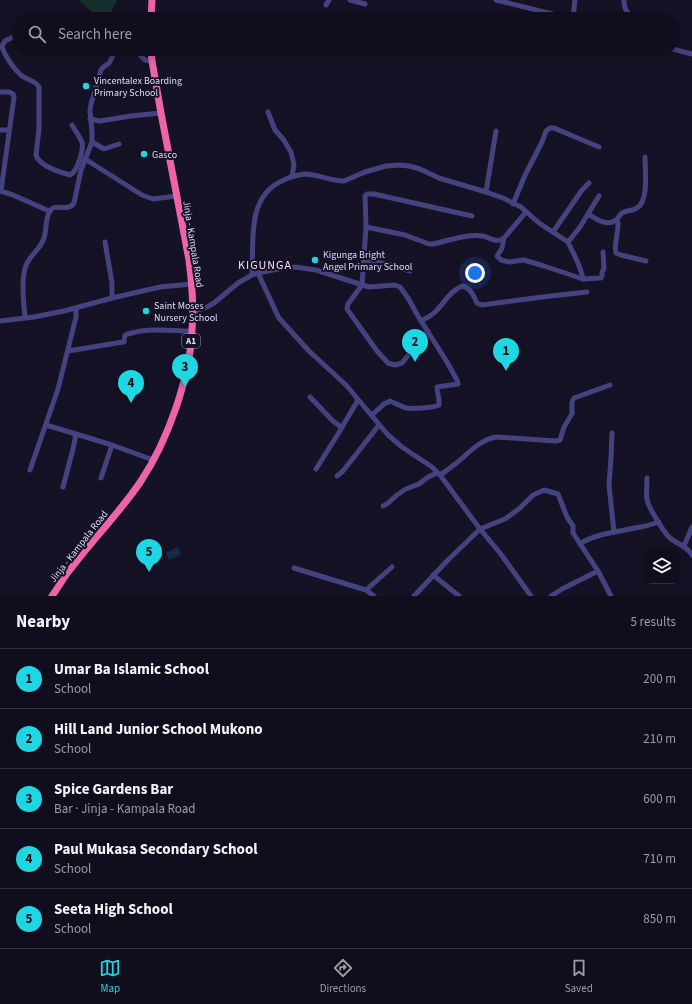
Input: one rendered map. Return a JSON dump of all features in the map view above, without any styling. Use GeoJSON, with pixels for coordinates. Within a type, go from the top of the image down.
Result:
{"type":"FeatureCollection","features":[{"type":"Feature","properties":{"kind":"highway"},"geometry":{"type":"LineString","coordinates":[[151,12],[152,0]]}},
{"type":"Feature","properties":{"kind":"highway","name":"Jinja - Kampala Road"},"geometry":{"type":"LineString","coordinates":[[52,596],[72,567],[126,502],[154,460],[172,418],[183,384],[188,361],[193,312],[192,284],[152,56]]}},
{"type":"Feature","properties":{"kind":"street"},"geometry":{"type":"LineString","coordinates":[[350,0],[365,4]]}},
{"type":"Feature","properties":{"kind":"street"},"geometry":{"type":"LineString","coordinates":[[496,0],[545,12]]}},
{"type":"Feature","properties":{"kind":"street"},"geometry":{"type":"LineString","coordinates":[[574,12],[575,0]]}},
{"type":"Feature","properties":{"kind":"street"},"geometry":{"type":"LineString","coordinates":[[624,0],[625,10],[627,12]]}},
{"type":"Feature","properties":{"kind":"street"},"geometry":{"type":"LineString","coordinates":[[12,38],[5,41],[2,46],[9,61],[21,75],[36,83],[39,87],[37,159],[45,165],[70,175],[74,173],[82,151],[82,143],[72,125]]}},
{"type":"Feature","properties":{"kind":"street"},"geometry":{"type":"LineString","coordinates":[[680,51],[692,54]]}},
{"type":"Feature","properties":{"kind":"street"},"geometry":{"type":"LineString","coordinates":[[24,318],[25,270],[43,241],[49,211],[56,207],[68,208],[74,203],[81,170],[92,142],[90,119],[91,104],[100,70],[110,61],[112,56]]}},
{"type":"Feature","properties":{"kind":"street"},"geometry":{"type":"LineString","coordinates":[[141,56],[145,60],[152,60]]}},
{"type":"Feature","properties":{"kind":"street"},"geometry":{"type":"LineString","coordinates":[[0,92],[9,92],[13,94],[13,106],[8,130],[0,191],[13,194],[49,211]]}},
{"type":"Feature","properties":{"kind":"street"},"geometry":{"type":"LineString","coordinates":[[268,112],[275,130],[291,152],[294,165],[292,176]]}},
{"type":"Feature","properties":{"kind":"street"},"geometry":{"type":"LineString","coordinates":[[90,119],[100,121],[161,113]]}},
{"type":"Feature","properties":{"kind":"street"},"geometry":{"type":"LineString","coordinates":[[513,204],[546,131],[550,128],[554,128],[599,147]]}},
{"type":"Feature","properties":{"kind":"street"},"geometry":{"type":"LineString","coordinates":[[0,130],[8,130]]}},
{"type":"Feature","properties":{"kind":"street"},"geometry":{"type":"LineString","coordinates":[[486,192],[496,131]]}},
{"type":"Feature","properties":{"kind":"street"},"geometry":{"type":"LineString","coordinates":[[92,142],[104,149],[119,144]]}},
{"type":"Feature","properties":{"kind":"street"},"geometry":{"type":"LineString","coordinates":[[588,214],[599,221],[608,223],[617,220],[621,214],[637,208],[642,204],[645,189],[645,157]]}},
{"type":"Feature","properties":{"kind":"street"},"geometry":{"type":"LineString","coordinates":[[85,159],[142,196],[153,200],[176,196]]}},
{"type":"Feature","properties":{"kind":"street"},"geometry":{"type":"LineString","coordinates":[[531,596],[500,553],[432,466],[402,448],[388,435],[346,385],[309,351],[279,318],[255,274],[253,229],[256,214],[263,197],[272,186],[292,176],[306,174],[341,181],[386,166],[409,166],[420,169],[438,178],[503,198],[521,208],[539,223],[568,242],[579,267],[582,279]]}},
{"type":"Feature","properties":{"kind":"street"},"geometry":{"type":"LineString","coordinates":[[553,232],[582,190],[589,183]]}},
{"type":"Feature","properties":{"kind":"street"},"geometry":{"type":"LineString","coordinates":[[428,331],[402,363],[395,365],[388,363],[377,352],[348,309],[348,304],[362,285],[366,227],[365,196],[367,194],[374,194],[472,216]]}},
{"type":"Feature","properties":{"kind":"street"},"geometry":{"type":"LineString","coordinates":[[568,242],[580,227],[599,196]]}},
{"type":"Feature","properties":{"kind":"street"},"geometry":{"type":"LineString","coordinates":[[366,227],[404,235],[429,244],[464,236],[483,236],[500,241],[526,212]]}},
{"type":"Feature","properties":{"kind":"street"},"geometry":{"type":"LineString","coordinates":[[617,220],[619,224],[615,240],[616,253],[646,261]]}},
{"type":"Feature","properties":{"kind":"street"},"geometry":{"type":"LineString","coordinates":[[504,238],[502,248],[497,256],[501,260],[509,262],[524,260],[582,279],[601,278],[604,269],[603,252]]}},
{"type":"Feature","properties":{"kind":"street"},"geometry":{"type":"LineString","coordinates":[[105,242],[112,283],[112,298]]}},
{"type":"Feature","properties":{"kind":"street"},"geometry":{"type":"LineString","coordinates":[[364,260],[387,264],[410,271]]}},
{"type":"Feature","properties":{"kind":"street"},"geometry":{"type":"LineString","coordinates":[[193,312],[214,304],[238,283],[255,274],[283,268],[305,268],[316,270],[362,285],[396,285],[400,287],[428,331],[458,384],[437,387],[437,394],[440,400],[439,404],[436,406],[429,408],[406,408],[390,401],[384,404],[372,415]]}},
{"type":"Feature","properties":{"kind":"street"},"geometry":{"type":"LineString","coordinates":[[0,321],[64,311],[160,287],[192,284]]}},
{"type":"Feature","properties":{"kind":"street"},"geometry":{"type":"LineString","coordinates":[[421,321],[435,312],[447,297],[460,286],[467,287],[473,294],[477,303],[482,305],[587,292]]}},
{"type":"Feature","properties":{"kind":"street"},"geometry":{"type":"LineString","coordinates":[[30,470],[58,389],[76,317],[76,308]]}},
{"type":"Feature","properties":{"kind":"street"},"geometry":{"type":"LineString","coordinates":[[68,351],[123,342],[125,335],[136,331],[192,331]]}},
{"type":"Feature","properties":{"kind":"street"},"geometry":{"type":"LineString","coordinates":[[383,506],[406,489],[419,484],[428,477],[438,474],[456,464],[475,447],[489,438],[497,437],[560,440],[564,427],[572,414],[572,402],[574,398],[610,385]]}},
{"type":"Feature","properties":{"kind":"street"},"geometry":{"type":"LineString","coordinates":[[310,397],[333,421],[341,427]]}},
{"type":"Feature","properties":{"kind":"street"},"geometry":{"type":"LineString","coordinates":[[316,469],[358,400]]}},
{"type":"Feature","properties":{"kind":"street"},"geometry":{"type":"LineString","coordinates":[[46,425],[112,445],[154,460]]}},
{"type":"Feature","properties":{"kind":"street"},"geometry":{"type":"LineString","coordinates":[[337,476],[343,471],[379,425]]}},
{"type":"Feature","properties":{"kind":"street"},"geometry":{"type":"LineString","coordinates":[[612,433],[609,485],[614,532]]}},
{"type":"Feature","properties":{"kind":"street"},"geometry":{"type":"LineString","coordinates":[[63,487],[76,434]]}},
{"type":"Feature","properties":{"kind":"street"},"geometry":{"type":"LineString","coordinates":[[101,478],[112,445]]}},
{"type":"Feature","properties":{"kind":"street"},"geometry":{"type":"LineString","coordinates":[[647,478],[647,501],[652,511],[667,535],[688,549],[692,555]]}},
{"type":"Feature","properties":{"kind":"street"},"geometry":{"type":"LineString","coordinates":[[414,596],[463,544],[480,529],[505,519],[533,495],[544,490],[558,494],[567,517],[573,526],[573,533],[598,571],[611,596]]}},
{"type":"Feature","properties":{"kind":"street"},"geometry":{"type":"LineString","coordinates":[[580,544],[584,541],[614,532],[659,522]]}},
{"type":"Feature","properties":{"kind":"street"},"geometry":{"type":"LineString","coordinates":[[684,546],[692,527]]}},
{"type":"Feature","properties":{"kind":"street"},"geometry":{"type":"LineString","coordinates":[[366,590],[392,567]]}},
{"type":"Feature","properties":{"kind":"street"},"geometry":{"type":"LineString","coordinates":[[294,568],[366,590],[374,596]]}},
{"type":"Feature","properties":{"kind":"street"},"geometry":{"type":"LineString","coordinates":[[551,596],[598,571]]}},
{"type":"Feature","properties":{"kind":"street"},"geometry":{"type":"LineString","coordinates":[[433,575],[459,596]]}},
{"type":"Feature","properties":{"kind":"green space"},"geometry":{"type":"Polygon","coordinates":[[[79,0],[117,0],[111,12],[92,12],[79,0]]]}},
{"type":"Feature","properties":{"kind":"water"},"geometry":{"type":"Polygon","coordinates":[[[178,547],[181,554],[169,560],[166,553],[178,547]]]}},
{"type":"Feature","properties":{"kind":"place","name":"Vincentalex Boarding Primary School"},"geometry":{"type":"Point","coordinates":[86,86]}},
{"type":"Feature","properties":{"kind":"place","name":"Gasco"},"geometry":{"type":"Point","coordinates":[144,154]}},
{"type":"Feature","properties":{"kind":"place","name":"Kigunga Bright Angel Primary School"},"geometry":{"type":"Point","coordinates":[315,260]}},
{"type":"Feature","properties":{"kind":"place","name":"Saint Moses Nursery School"},"geometry":{"type":"Point","coordinates":[146,311]}},
{"type":"Feature","properties":{"kind":"place","name":"Hill Land Junior School Mukono"},"geometry":{"type":"Point","coordinates":[415,362]}},
{"type":"Feature","properties":{"kind":"place","name":"Umar Ba Islamic School"},"geometry":{"type":"Point","coordinates":[506,371]}},
{"type":"Feature","properties":{"kind":"place","name":"Spice Gardens Bar"},"geometry":{"type":"Point","coordinates":[185,387]}},
{"type":"Feature","properties":{"kind":"place","name":"Paul Mukasa Secondary School"},"geometry":{"type":"Point","coordinates":[131,403]}},
{"type":"Feature","properties":{"kind":"place","name":"Seeta High School"},"geometry":{"type":"Point","coordinates":[149,572]}},
{"type":"Feature","properties":{"kind":"district","name":"KIGUNGA"},"geometry":{"type":"Point","coordinates":[265,265]}}]}
